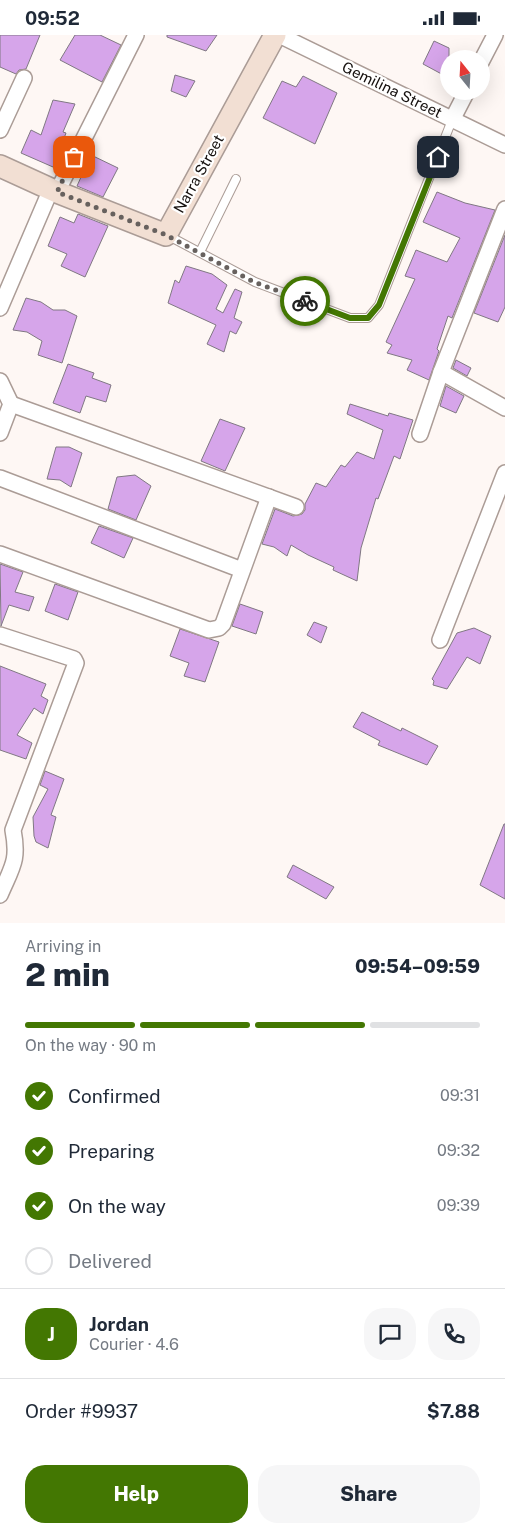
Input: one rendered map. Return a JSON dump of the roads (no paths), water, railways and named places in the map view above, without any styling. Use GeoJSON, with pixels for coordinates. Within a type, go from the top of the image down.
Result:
{"type":"FeatureCollection","features":[{"type":"Feature","properties":{"kind":"street"},"geometry":{"type":"LineString","coordinates":[[0,308],[54,191],[136,35]]}},
{"type":"Feature","properties":{"kind":"street","name":"Gemilina Street"},"geometry":{"type":"LineString","coordinates":[[277,35],[505,145]]}},
{"type":"Feature","properties":{"kind":"street","name":"Narra Street"},"geometry":{"type":"LineString","coordinates":[[166,235],[277,35]]}},
{"type":"Feature","properties":{"kind":"street"},"geometry":{"type":"LineString","coordinates":[[487,50],[494,35]]}},
{"type":"Feature","properties":{"kind":"street"},"geometry":{"type":"LineString","coordinates":[[0,129],[24,78]]}},
{"type":"Feature","properties":{"kind":"street"},"geometry":{"type":"LineString","coordinates":[[452,120],[462,100]]}},
{"type":"Feature","properties":{"kind":"street"},"geometry":{"type":"LineString","coordinates":[[0,166],[54,191],[166,235]]}},
{"type":"Feature","properties":{"kind":"street"},"geometry":{"type":"LineString","coordinates":[[420,434],[441,372],[505,209]]}},
{"type":"Feature","properties":{"kind":"street"},"geometry":{"type":"LineString","coordinates":[[441,372],[505,408]]}},
{"type":"Feature","properties":{"kind":"street"},"geometry":{"type":"LineString","coordinates":[[0,381],[11,404],[296,507]]}},
{"type":"Feature","properties":{"kind":"street"},"geometry":{"type":"LineString","coordinates":[[0,433],[11,404]]}},
{"type":"Feature","properties":{"kind":"street"},"geometry":{"type":"LineString","coordinates":[[440,639],[505,473]]}},
{"type":"Feature","properties":{"kind":"street"},"geometry":{"type":"LineString","coordinates":[[0,478],[242,570]]}},
{"type":"Feature","properties":{"kind":"street"},"geometry":{"type":"LineString","coordinates":[[0,554],[209,630],[219,628],[223,625],[269,497]]}},
{"type":"Feature","properties":{"kind":"street"},"geometry":{"type":"LineString","coordinates":[[0,635],[74,659],[76,663],[6,828],[16,847],[15,862],[0,895]]}},
{"type":"Feature","properties":{"kind":"lane"},"geometry":{"type":"LineString","coordinates":[[166,235],[254,282],[350,318],[368,318],[379,305],[452,120]]}},
{"type":"Feature","properties":{"kind":"lane"},"geometry":{"type":"LineString","coordinates":[[200,252],[236,179]]}}]}
